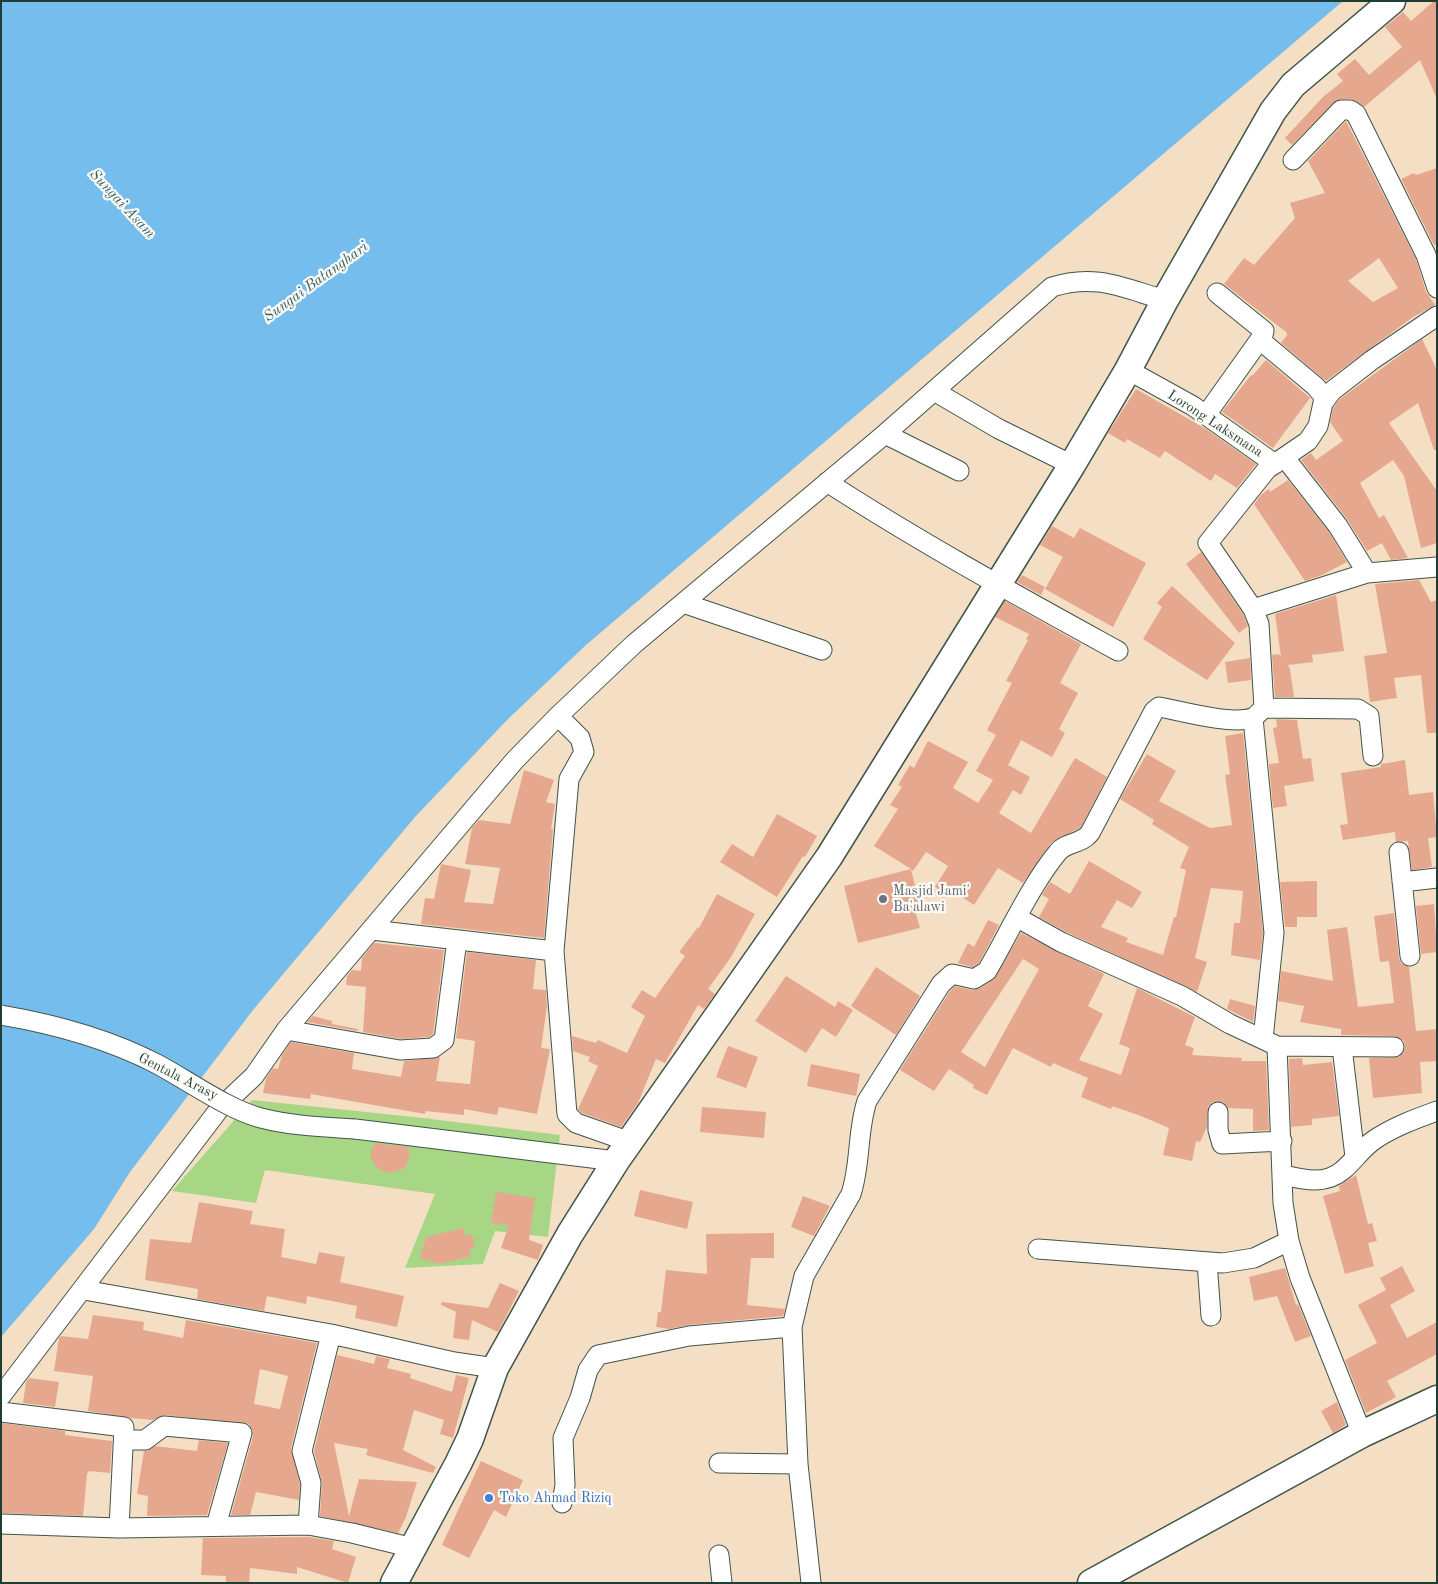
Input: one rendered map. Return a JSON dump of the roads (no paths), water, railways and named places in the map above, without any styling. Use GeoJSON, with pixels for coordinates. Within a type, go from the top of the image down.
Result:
{"type":"FeatureCollection","features":[{"type":"Feature","properties":{"kind":"street"},"geometry":{"type":"LineString","coordinates":[[394,1583],[470,1439],[495,1368],[570,1234],[623,1151],[829,858],[1072,465],[1128,370],[1164,300],[1273,111],[1293,86],[1392,1]]}},
{"type":"Feature","properties":{"kind":"street"},"geometry":{"type":"LineString","coordinates":[[1293,160],[1341,110],[1350,110],[1356,114],[1426,255],[1437,288]]}},
{"type":"Feature","properties":{"kind":"street"},"geometry":{"type":"LineString","coordinates":[[1,1396],[84,1290],[220,1108],[254,1076],[286,1030],[515,760],[634,644],[885,434],[1052,288],[1072,281],[1095,280],[1164,300]]}},
{"type":"Feature","properties":{"kind":"street"},"geometry":{"type":"LineString","coordinates":[[1206,415],[1264,335],[1263,328],[1217,293]]}},
{"type":"Feature","properties":{"kind":"street"},"geometry":{"type":"LineString","coordinates":[[1362,1434],[1300,1278],[1289,1241],[1284,1203],[1282,1141],[1270,1043],[1274,933],[1258,713],[1265,700],[1258,624],[1252,609],[1208,544],[1266,470],[1308,441],[1318,426],[1320,412],[1332,391],[1372,360],[1437,316]]}},
{"type":"Feature","properties":{"kind":"street"},"geometry":{"type":"LineString","coordinates":[[1260,340],[1315,386],[1326,399]]}},
{"type":"Feature","properties":{"kind":"street","name":"Lorong Laksmana"},"geometry":{"type":"LineString","coordinates":[[1128,370],[1280,461],[1338,526],[1367,572]]}},
{"type":"Feature","properties":{"kind":"street"},"geometry":{"type":"LineString","coordinates":[[934,391],[999,429],[1072,465]]}},
{"type":"Feature","properties":{"kind":"street"},"geometry":{"type":"LineString","coordinates":[[885,434],[959,471]]}},
{"type":"Feature","properties":{"kind":"street"},"geometry":{"type":"LineString","coordinates":[[827,482],[872,511],[997,584],[1118,651]]}},
{"type":"Feature","properties":{"kind":"street"},"geometry":{"type":"LineString","coordinates":[[1252,609],[1367,572],[1437,567]]}},
{"type":"Feature","properties":{"kind":"street"},"geometry":{"type":"LineString","coordinates":[[683,603],[822,650]]}},
{"type":"Feature","properties":{"kind":"street"},"geometry":{"type":"LineString","coordinates":[[811,1583],[798,1464],[792,1327],[804,1276],[853,1188],[862,1117],[874,1089],[896,1058],[941,984],[952,974],[974,979],[982,976],[987,971],[1059,850],[1087,838],[1144,728],[1159,707],[1240,720],[1258,713],[1358,710],[1369,716],[1373,756]]}},
{"type":"Feature","properties":{"kind":"street"},"geometry":{"type":"LineString","coordinates":[[558,716],[580,738],[584,752],[569,780],[554,951],[567,1114],[576,1123],[623,1151]]}},
{"type":"Feature","properties":{"kind":"street"},"geometry":{"type":"LineString","coordinates":[[1399,852],[1410,956]]}},
{"type":"Feature","properties":{"kind":"street"},"geometry":{"type":"LineString","coordinates":[[1402,882],[1437,878]]}},
{"type":"Feature","properties":{"kind":"street"},"geometry":{"type":"LineString","coordinates":[[1018,918],[1061,942],[1182,996],[1230,1024],[1270,1043],[1342,1047],[1394,1047]]}},
{"type":"Feature","properties":{"kind":"street"},"geometry":{"type":"LineString","coordinates":[[372,930],[554,951]]}},
{"type":"Feature","properties":{"kind":"street"},"geometry":{"type":"LineString","coordinates":[[286,1030],[400,1050],[434,1048],[444,1040],[456,940]]}},
{"type":"Feature","properties":{"kind":"street","name":"Gentala Arasy"},"geometry":{"type":"LineString","coordinates":[[1,1015],[36,1021],[102,1041],[155,1063],[212,1095],[259,1118],[296,1126],[355,1129],[623,1151]]}},
{"type":"Feature","properties":{"kind":"street"},"geometry":{"type":"LineString","coordinates":[[1342,1047],[1355,1157]]}},
{"type":"Feature","properties":{"kind":"street"},"geometry":{"type":"LineString","coordinates":[[1284,1175],[1312,1181],[1333,1176],[1344,1170],[1362,1148],[1386,1133],[1437,1111]]}},
{"type":"Feature","properties":{"kind":"street"},"geometry":{"type":"LineString","coordinates":[[1218,1112],[1218,1130],[1222,1144],[1282,1141]]}},
{"type":"Feature","properties":{"kind":"street"},"geometry":{"type":"LineString","coordinates":[[1038,1249],[1224,1263],[1254,1258],[1289,1241]]}},
{"type":"Feature","properties":{"kind":"street"},"geometry":{"type":"LineString","coordinates":[[1207,1262],[1211,1316]]}},
{"type":"Feature","properties":{"kind":"street"},"geometry":{"type":"LineString","coordinates":[[84,1290],[331,1334],[454,1362],[495,1368]]}},
{"type":"Feature","properties":{"kind":"street"},"geometry":{"type":"LineString","coordinates":[[562,1503],[565,1485],[563,1438],[580,1398],[588,1370],[598,1355],[689,1336],[792,1327]]}},
{"type":"Feature","properties":{"kind":"street"},"geometry":{"type":"LineString","coordinates":[[308,1525],[311,1483],[302,1451],[331,1334]]}},
{"type":"Feature","properties":{"kind":"street"},"geometry":{"type":"LineString","coordinates":[[1091,1583],[1362,1434],[1437,1399]]}},
{"type":"Feature","properties":{"kind":"street"},"geometry":{"type":"LineString","coordinates":[[1,1412],[124,1427],[119,1528]]}},
{"type":"Feature","properties":{"kind":"street"},"geometry":{"type":"LineString","coordinates":[[124,1440],[145,1440],[164,1426],[242,1433],[216,1526]]}},
{"type":"Feature","properties":{"kind":"street"},"geometry":{"type":"LineString","coordinates":[[718,1463],[798,1464]]}},
{"type":"Feature","properties":{"kind":"street"},"geometry":{"type":"LineString","coordinates":[[1,1524],[119,1528],[308,1525],[352,1533],[413,1548]]}},
{"type":"Feature","properties":{"kind":"street"},"geometry":{"type":"LineString","coordinates":[[719,1555],[722,1583]]}},
{"type":"Feature","properties":{"kind":"water"},"geometry":{"type":"Polygon","coordinates":[[[1,1],[1343,1],[586,645],[506,721],[415,817],[253,1010],[130,1172],[94,1229],[1,1337],[1,1]]]}},
{"type":"Feature","properties":{"kind":"place","name":"Masjid Jami' Ba'alawi"},"geometry":{"type":"Point","coordinates":[883,899]}},
{"type":"Feature","properties":{"kind":"place","name":"Toko Ahmad Riziq"},"geometry":{"type":"Point","coordinates":[489,1498]}},
{"type":"Feature","properties":{"kind":"water label","name":"Sungai Asam"},"geometry":{"type":"Point","coordinates":[122,204]}},
{"type":"Feature","properties":{"kind":"water label","name":"Sungai Batanghari"},"geometry":{"type":"Point","coordinates":[316,282]}}]}
